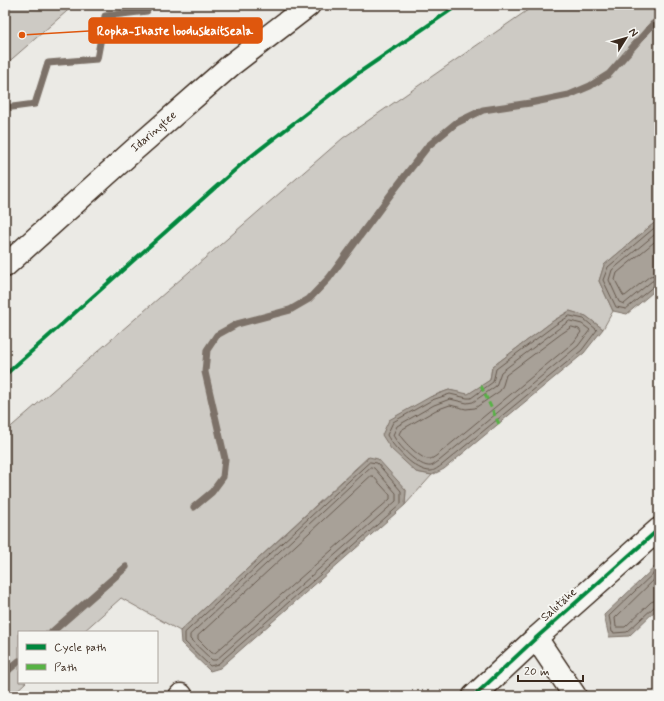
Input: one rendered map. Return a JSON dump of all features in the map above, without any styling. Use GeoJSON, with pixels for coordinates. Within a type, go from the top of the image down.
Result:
{"type":"FeatureCollection","features":[{"type":"Feature","properties":{"kind":"main road","name":"Idaringtee"},"geometry":{"type":"LineString","coordinates":[[5,266],[231,65],[309,5]]}},
{"type":"Feature","properties":{"kind":"main road","name":"Salutähe"},"geometry":{"type":"LineString","coordinates":[[474,696],[536,638],[659,530]]}},
{"type":"Feature","properties":{"kind":"main road","name":"Salutähe"},"geometry":{"type":"LineString","coordinates":[[536,638],[575,696]]}},
{"type":"Feature","properties":{"kind":"shaded area"},"geometry":{"type":"Polygon","coordinates":[[[5,5],[74,5],[5,65],[5,5]]]}},
{"type":"Feature","properties":{"kind":"shaded area"},"geometry":{"type":"Polygon","coordinates":[[[535,5],[659,5],[659,219],[604,265],[599,281],[613,311],[603,329],[586,316],[569,311],[553,321],[492,367],[490,380],[468,395],[449,390],[430,397],[416,472],[432,475],[405,505],[406,490],[368,457],[180,631],[121,598],[84,631],[18,631],[18,683],[25,683],[11,696],[5,696],[5,432],[343,138],[535,5]]]}},
{"type":"Feature","properties":{"kind":"water"},"geometry":{"type":"Polygon","coordinates":[[[659,219],[659,287],[627,314],[613,311],[599,281],[604,265],[659,219]]]}},
{"type":"Feature","properties":{"kind":"water"},"geometry":{"type":"Polygon","coordinates":[[[570,311],[586,316],[603,329],[584,353],[444,469],[432,475],[416,472],[391,449],[382,435],[389,420],[430,397],[449,390],[468,394],[490,380],[492,367],[553,321],[570,311]]]}},
{"type":"Feature","properties":{"kind":"water"},"geometry":{"type":"Polygon","coordinates":[[[369,457],[378,459],[406,490],[405,505],[220,668],[210,671],[181,643],[180,631],[369,457]]]}},
{"type":"Feature","properties":{"kind":"water"},"geometry":{"type":"Polygon","coordinates":[[[659,563],[659,607],[629,636],[609,637],[604,615],[659,563]]]}},
{"type":"Feature","properties":{"kind":"waterway"},"geometry":{"type":"LineString","coordinates":[[5,108],[35,104],[48,63],[97,59],[105,16],[147,11],[149,5]]}},
{"type":"Feature","properties":{"kind":"waterway"},"geometry":{"type":"LineString","coordinates":[[194,507],[212,492],[223,477],[225,459],[205,372],[207,350],[217,335],[237,324],[290,310],[309,299],[329,278],[428,146],[456,123],[483,110],[569,95],[590,86],[609,74],[653,24],[659,21]]}},
{"type":"Feature","properties":{"kind":"waterway"},"geometry":{"type":"LineString","coordinates":[[53,631],[126,567]]}},
{"type":"Feature","properties":{"kind":"waterway"},"geometry":{"type":"LineString","coordinates":[[5,673],[18,662]]}},
{"type":"Feature","properties":{"kind":"marked path"},"geometry":{"type":"LineString","coordinates":[[481,386],[499,424]]}},
{"type":"Feature","properties":{"kind":"cycle path"},"geometry":{"type":"LineString","coordinates":[[5,375],[245,161],[357,74],[458,5]]}},
{"type":"Feature","properties":{"kind":"cycle path"},"geometry":{"type":"LineString","coordinates":[[474,696],[536,638],[659,529]]}},
{"type":"Feature","properties":{"kind":"place","name":"Ropka-Ihaste looduskaitseala"},"geometry":{"type":"Point","coordinates":[22,35]}}]}
